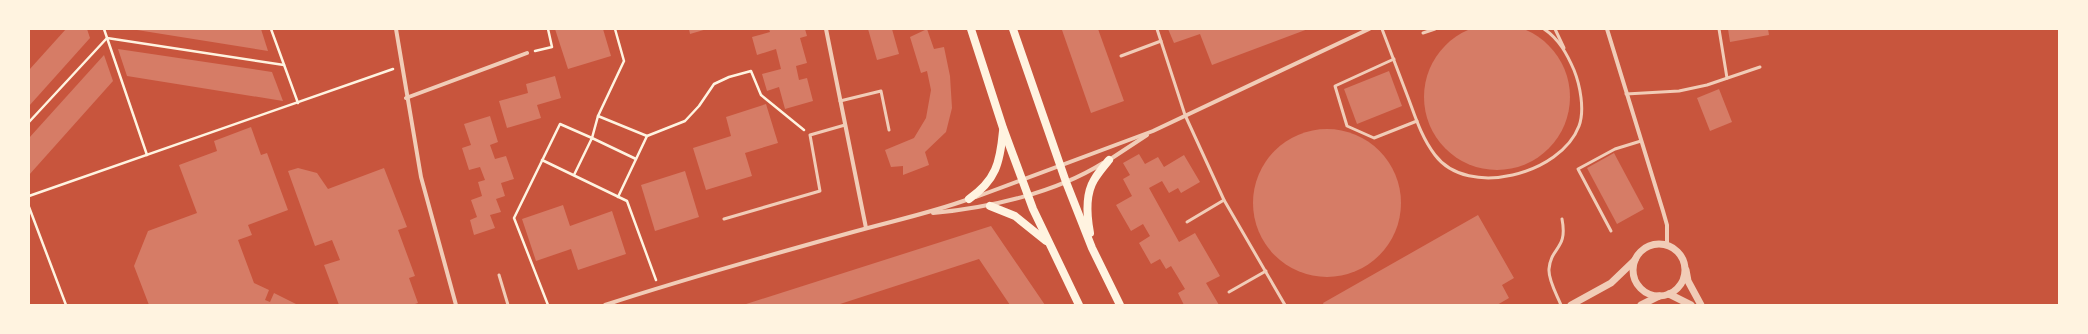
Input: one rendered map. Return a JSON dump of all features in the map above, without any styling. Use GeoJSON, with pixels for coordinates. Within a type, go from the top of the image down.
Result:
{"type":"FeatureCollection","features":[{"type":"Feature","properties":{"kind":"main road"},"geometry":{"type":"LineString","coordinates":[[971,29],[1003,128],[1022,180],[1049,245],[1079,305]]}},
{"type":"Feature","properties":{"kind":"main road"},"geometry":{"type":"LineString","coordinates":[[1014,29],[1066,182],[1092,248],[1120,305]]}},
{"type":"Feature","properties":{"kind":"main road"},"geometry":{"type":"LineString","coordinates":[[968,199],[978,192],[995,171],[1000,157],[1003,128]]}},
{"type":"Feature","properties":{"kind":"main road"},"geometry":{"type":"LineString","coordinates":[[1092,248],[1088,222],[1090,192],[1094,180],[1109,160]]}},
{"type":"Feature","properties":{"kind":"main road"},"geometry":{"type":"LineString","coordinates":[[990,206],[1015,216],[1049,245]]}},
{"type":"Feature","properties":{"kind":"street"},"geometry":{"type":"LineString","coordinates":[[396,29],[403,66],[406,98],[421,177],[456,305]]}},
{"type":"Feature","properties":{"kind":"street"},"geometry":{"type":"LineString","coordinates":[[826,29],[866,228]]}},
{"type":"Feature","properties":{"kind":"street"},"geometry":{"type":"LineString","coordinates":[[605,305],[866,228],[924,214],[1061,166],[1153,131],[1369,29]]}},
{"type":"Feature","properties":{"kind":"street"},"geometry":{"type":"LineString","coordinates":[[1607,29],[1625,94],[1666,225],[1667,245]]}},
{"type":"Feature","properties":{"kind":"street"},"geometry":{"type":"LineString","coordinates":[[406,98],[526,53]]}},
{"type":"Feature","properties":{"kind":"street"},"geometry":{"type":"LineString","coordinates":[[924,214],[990,206],[1066,182],[1109,160],[1153,131]]}},
{"type":"Feature","properties":{"kind":"street"},"geometry":{"type":"LineString","coordinates":[[1571,305],[1611,283],[1641,251],[1649,246],[1658,244],[1667,245],[1675,249],[1681,256],[1688,281],[1701,305]]}},
{"type":"Feature","properties":{"kind":"street"},"geometry":{"type":"LineString","coordinates":[[1636,258],[1633,274],[1636,283],[1642,290],[1659,296]]}},
{"type":"Feature","properties":{"kind":"street"},"geometry":{"type":"LineString","coordinates":[[1641,305],[1659,296],[1669,294],[1677,290],[1685,274],[1684,264]]}},
{"type":"Feature","properties":{"kind":"street"},"geometry":{"type":"LineString","coordinates":[[1669,294],[1691,305]]}},
{"type":"Feature","properties":{"kind":"lane"},"geometry":{"type":"LineString","coordinates":[[1158,29],[1185,115],[1224,200],[1285,305]]}},
{"type":"Feature","properties":{"kind":"lane"},"geometry":{"type":"LineString","coordinates":[[1382,29],[1422,135],[1436,156],[1452,169],[1474,177],[1497,178],[1522,173],[1545,162],[1566,146],[1579,126],[1581,104],[1577,79],[1555,29]]}},
{"type":"Feature","properties":{"kind":"lane"},"geometry":{"type":"LineString","coordinates":[[1423,34],[1435,29]]}},
{"type":"Feature","properties":{"kind":"lane"},"geometry":{"type":"LineString","coordinates":[[1544,29],[1551,34],[1566,53]]}},
{"type":"Feature","properties":{"kind":"lane"},"geometry":{"type":"LineString","coordinates":[[1719,29],[1727,78]]}},
{"type":"Feature","properties":{"kind":"lane"},"geometry":{"type":"LineString","coordinates":[[1121,56],[1161,41]]}},
{"type":"Feature","properties":{"kind":"lane"},"geometry":{"type":"LineString","coordinates":[[1394,59],[1335,86],[1347,126],[1374,138],[1417,121]]}},
{"type":"Feature","properties":{"kind":"lane"},"geometry":{"type":"LineString","coordinates":[[1625,94],[1679,91],[1727,78],[1760,66]]}},
{"type":"Feature","properties":{"kind":"lane"},"geometry":{"type":"LineString","coordinates":[[840,101],[881,91],[889,130]]}},
{"type":"Feature","properties":{"kind":"lane"},"geometry":{"type":"LineString","coordinates":[[724,218],[820,191],[810,135],[845,125]]}},
{"type":"Feature","properties":{"kind":"lane"},"geometry":{"type":"LineString","coordinates":[[1612,231],[1578,169],[1615,149],[1640,142]]}},
{"type":"Feature","properties":{"kind":"lane"},"geometry":{"type":"LineString","coordinates":[[1187,222],[1224,200]]}},
{"type":"Feature","properties":{"kind":"lane"},"geometry":{"type":"LineString","coordinates":[[1561,305],[1548,270],[1552,256],[1561,244],[1565,233],[1562,219]]}},
{"type":"Feature","properties":{"kind":"lane"},"geometry":{"type":"LineString","coordinates":[[1229,292],[1266,271]]}},
{"type":"Feature","properties":{"kind":"lane"},"geometry":{"type":"LineString","coordinates":[[499,276],[508,305]]}},
{"type":"Feature","properties":{"kind":"path"},"geometry":{"type":"LineString","coordinates":[[104,29],[147,155]]}},
{"type":"Feature","properties":{"kind":"path"},"geometry":{"type":"LineString","coordinates":[[272,29],[298,103]]}},
{"type":"Feature","properties":{"kind":"path"},"geometry":{"type":"LineString","coordinates":[[526,53],[552,47],[548,29]]}},
{"type":"Feature","properties":{"kind":"path"},"geometry":{"type":"LineString","coordinates":[[574,175],[592,138],[598,116],[624,61],[615,29]]}},
{"type":"Feature","properties":{"kind":"path"},"geometry":{"type":"LineString","coordinates":[[107,38],[284,65]]}},
{"type":"Feature","properties":{"kind":"path"},"geometry":{"type":"LineString","coordinates":[[29,122],[107,38]]}},
{"type":"Feature","properties":{"kind":"path"},"geometry":{"type":"LineString","coordinates":[[29,196],[403,66]]}},
{"type":"Feature","properties":{"kind":"path"},"geometry":{"type":"LineString","coordinates":[[618,197],[647,136],[685,121],[699,106],[714,84],[728,77],[751,71],[761,95],[810,135]]}},
{"type":"Feature","properties":{"kind":"path"},"geometry":{"type":"LineString","coordinates":[[598,116],[647,136]]}},
{"type":"Feature","properties":{"kind":"path"},"geometry":{"type":"LineString","coordinates":[[548,305],[514,218],[560,124],[636,159]]}},
{"type":"Feature","properties":{"kind":"path"},"geometry":{"type":"LineString","coordinates":[[542,160],[627,201],[659,288]]}},
{"type":"Feature","properties":{"kind":"path"},"geometry":{"type":"LineString","coordinates":[[29,207],[66,305]]}},
{"type":"Feature","properties":{"kind":"building"},"geometry":{"type":"Polygon","coordinates":[[[1490,24],[1504,24],[1532,32],[1549,45],[1562,62],[1565,69],[1569,83],[1569,111],[1565,125],[1558,138],[1549,149],[1532,162],[1525,165],[1504,170],[1490,170],[1462,162],[1445,149],[1440,143],[1429,125],[1424,104],[1424,90],[1432,62],[1445,45],[1451,40],[1469,29],[1490,24]]]}},
{"type":"Feature","properties":{"kind":"building"},"geometry":{"type":"Polygon","coordinates":[[[66,29],[87,29],[90,38],[29,106],[29,70],[66,29]]]}},
{"type":"Feature","properties":{"kind":"building"},"geometry":{"type":"Polygon","coordinates":[[[261,29],[268,51],[137,30],[261,29]]]}},
{"type":"Feature","properties":{"kind":"building"},"geometry":{"type":"Polygon","coordinates":[[[555,29],[603,29],[611,56],[568,69],[555,29]]]}},
{"type":"Feature","properties":{"kind":"building"},"geometry":{"type":"Polygon","coordinates":[[[689,29],[707,29],[690,34],[689,29]]]}},
{"type":"Feature","properties":{"kind":"building"},"geometry":{"type":"Polygon","coordinates":[[[769,29],[805,29],[807,36],[800,38],[807,63],[796,66],[799,80],[807,78],[813,101],[785,109],[779,87],[767,91],[762,74],[781,69],[776,49],[757,55],[752,37],[770,32],[769,29]]]}},
{"type":"Feature","properties":{"kind":"building"},"geometry":{"type":"Polygon","coordinates":[[[868,29],[892,29],[899,54],[877,60],[868,29]]]}},
{"type":"Feature","properties":{"kind":"building"},"geometry":{"type":"Polygon","coordinates":[[[927,29],[934,49],[944,47],[950,76],[952,108],[946,132],[925,152],[929,165],[903,175],[903,166],[891,167],[885,150],[914,138],[926,118],[931,90],[927,71],[921,73],[910,37],[927,29]]]}},
{"type":"Feature","properties":{"kind":"building"},"geometry":{"type":"Polygon","coordinates":[[[1098,29],[1124,101],[1091,113],[1062,30],[1098,29]]]}},
{"type":"Feature","properties":{"kind":"building"},"geometry":{"type":"Polygon","coordinates":[[[1168,29],[1308,29],[1212,65],[1200,34],[1174,43],[1168,29]]]}},
{"type":"Feature","properties":{"kind":"building"},"geometry":{"type":"Polygon","coordinates":[[[1728,29],[1768,29],[1769,35],[1730,42],[1728,29]]]}},
{"type":"Feature","properties":{"kind":"building"},"geometry":{"type":"Polygon","coordinates":[[[118,49],[272,72],[283,101],[127,76],[118,49]]]}},
{"type":"Feature","properties":{"kind":"building"},"geometry":{"type":"Polygon","coordinates":[[[104,55],[113,81],[29,175],[29,138],[104,55]]]}},
{"type":"Feature","properties":{"kind":"building"},"geometry":{"type":"Polygon","coordinates":[[[1389,71],[1402,106],[1357,124],[1344,89],[1389,71]]]}},
{"type":"Feature","properties":{"kind":"building"},"geometry":{"type":"Polygon","coordinates":[[[555,76],[561,98],[537,105],[541,118],[507,128],[499,101],[528,93],[526,84],[555,76]]]}},
{"type":"Feature","properties":{"kind":"building"},"geometry":{"type":"Polygon","coordinates":[[[1719,89],[1732,122],[1710,131],[1697,98],[1719,89]]]}},
{"type":"Feature","properties":{"kind":"building"},"geometry":{"type":"Polygon","coordinates":[[[766,104],[778,143],[745,153],[752,176],[706,190],[693,148],[731,136],[726,117],[766,104]]]}},
{"type":"Feature","properties":{"kind":"building"},"geometry":{"type":"Polygon","coordinates":[[[490,116],[498,142],[490,145],[495,159],[506,156],[514,179],[501,183],[505,196],[496,199],[501,212],[490,215],[495,228],[474,235],[470,220],[477,217],[471,200],[482,196],[478,182],[485,180],[480,167],[469,170],[462,148],[471,145],[464,124],[490,116]]]}},
{"type":"Feature","properties":{"kind":"building"},"geometry":{"type":"Polygon","coordinates":[[[251,127],[261,155],[267,153],[288,210],[248,225],[252,235],[238,240],[254,283],[269,290],[265,300],[270,302],[274,293],[298,305],[149,305],[134,266],[148,231],[197,213],[179,165],[217,151],[214,141],[251,127]]]}},
{"type":"Feature","properties":{"kind":"building"},"geometry":{"type":"Polygon","coordinates":[[[1320,129],[1334,129],[1348,132],[1362,138],[1374,146],[1384,156],[1392,168],[1398,182],[1401,203],[1398,224],[1392,238],[1384,250],[1374,260],[1362,268],[1348,274],[1334,277],[1320,277],[1306,274],[1292,268],[1280,260],[1270,250],[1262,238],[1256,224],[1253,210],[1253,196],[1256,182],[1262,168],[1270,156],[1280,146],[1292,138],[1306,132],[1320,129]]]}},
{"type":"Feature","properties":{"kind":"building"},"geometry":{"type":"Polygon","coordinates":[[[1614,153],[1644,209],[1617,224],[1587,168],[1614,153]]]}},
{"type":"Feature","properties":{"kind":"building"},"geometry":{"type":"Polygon","coordinates":[[[1139,154],[1145,164],[1158,157],[1164,167],[1184,155],[1200,182],[1181,193],[1178,188],[1169,193],[1162,181],[1149,188],[1179,242],[1195,233],[1220,276],[1206,283],[1219,305],[1184,305],[1178,293],[1185,289],[1171,266],[1166,269],[1160,259],[1151,264],[1139,243],[1150,236],[1143,224],[1131,231],[1116,205],[1132,196],[1123,179],[1130,175],[1123,163],[1139,154]]]}},
{"type":"Feature","properties":{"kind":"building"},"geometry":{"type":"Polygon","coordinates":[[[298,168],[317,173],[328,189],[384,168],[407,227],[398,230],[415,276],[409,278],[418,303],[412,305],[339,305],[324,265],[340,260],[332,240],[315,246],[288,171],[298,168]]]}},
{"type":"Feature","properties":{"kind":"building"},"geometry":{"type":"Polygon","coordinates":[[[685,171],[699,217],[655,231],[641,185],[685,171]]]}},
{"type":"Feature","properties":{"kind":"building"},"geometry":{"type":"Polygon","coordinates":[[[563,205],[570,226],[612,211],[626,254],[578,270],[571,249],[536,261],[522,219],[563,205]]]}},
{"type":"Feature","properties":{"kind":"building"},"geometry":{"type":"Polygon","coordinates":[[[1478,215],[1514,278],[1502,285],[1509,298],[1497,305],[1324,305],[1323,303],[1478,215]]]}},
{"type":"Feature","properties":{"kind":"building"},"geometry":{"type":"Polygon","coordinates":[[[991,226],[1045,305],[1010,305],[979,259],[837,305],[743,305],[991,226]]]}}]}
